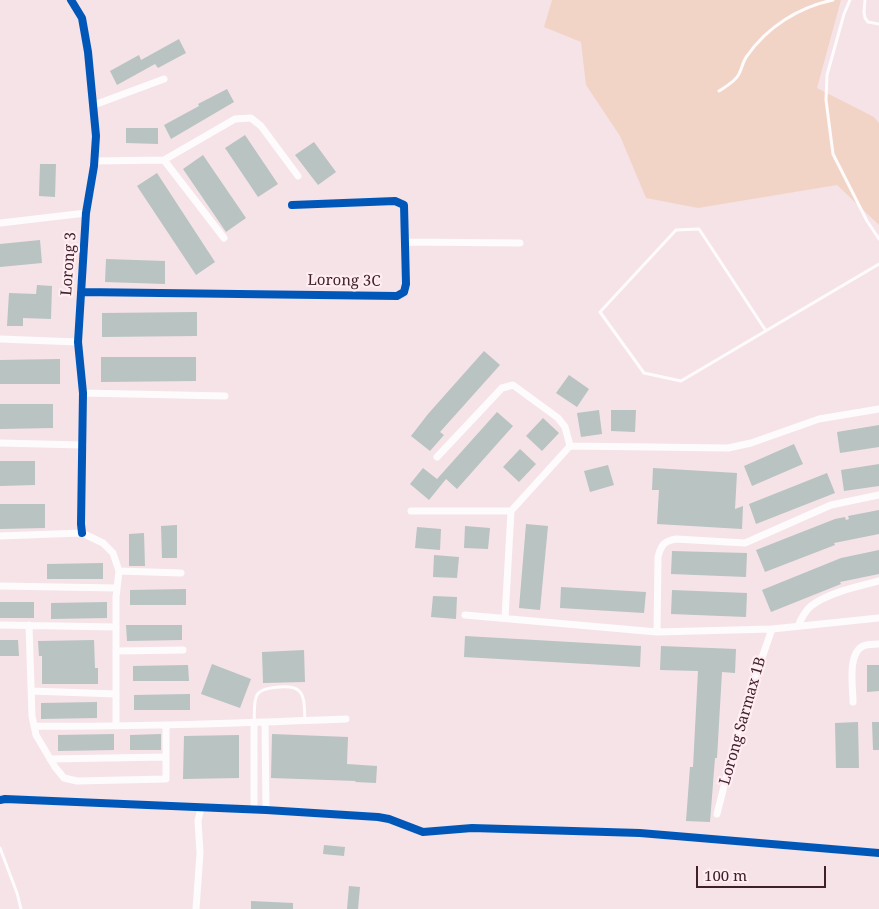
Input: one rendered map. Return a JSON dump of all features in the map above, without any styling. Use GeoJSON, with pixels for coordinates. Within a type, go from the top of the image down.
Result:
{"type":"FeatureCollection","features":[{"type":"Feature","properties":{"kind":"street","name":"Lorong 3"},"geometry":{"type":"LineString","coordinates":[[71,0],[82,18],[88,52],[96,136],[86,213],[78,342],[83,393],[82,533]]}},
{"type":"Feature","properties":{"kind":"street"},"geometry":{"type":"LineString","coordinates":[[94,106],[164,79]]}},
{"type":"Feature","properties":{"kind":"street"},"geometry":{"type":"LineString","coordinates":[[94,161],[164,160],[236,119],[251,118],[261,126],[298,176]]}},
{"type":"Feature","properties":{"kind":"street"},"geometry":{"type":"LineString","coordinates":[[164,160],[224,238]]}},
{"type":"Feature","properties":{"kind":"street","name":"Lorong 3C"},"geometry":{"type":"LineString","coordinates":[[81,292],[397,296],[404,292],[406,284],[406,242],[405,207],[402,204],[388,201],[292,205]]}},
{"type":"Feature","properties":{"kind":"street"},"geometry":{"type":"LineString","coordinates":[[0,223],[86,213]]}},
{"type":"Feature","properties":{"kind":"street"},"geometry":{"type":"LineString","coordinates":[[406,242],[520,243]]}},
{"type":"Feature","properties":{"kind":"street"},"geometry":{"type":"LineString","coordinates":[[0,339],[78,342]]}},
{"type":"Feature","properties":{"kind":"street"},"geometry":{"type":"LineString","coordinates":[[437,457],[502,388],[513,385],[558,418],[565,427],[570,446]]}},
{"type":"Feature","properties":{"kind":"street"},"geometry":{"type":"LineString","coordinates":[[83,393],[226,396]]}},
{"type":"Feature","properties":{"kind":"street"},"geometry":{"type":"LineString","coordinates":[[505,618],[511,511],[570,446],[728,448],[751,443],[819,419],[879,410]]}},
{"type":"Feature","properties":{"kind":"street"},"geometry":{"type":"LineString","coordinates":[[0,443],[83,445]]}},
{"type":"Feature","properties":{"kind":"street"},"geometry":{"type":"LineString","coordinates":[[656,632],[658,557],[660,546],[666,541],[676,538],[745,543],[831,505],[879,495]]}},
{"type":"Feature","properties":{"kind":"street"},"geometry":{"type":"LineString","coordinates":[[411,511],[511,511]]}},
{"type":"Feature","properties":{"kind":"street"},"geometry":{"type":"LineString","coordinates":[[0,536],[82,533],[104,543],[113,553],[119,571],[116,627],[116,726]]}},
{"type":"Feature","properties":{"kind":"street"},"geometry":{"type":"LineString","coordinates":[[119,571],[181,573]]}},
{"type":"Feature","properties":{"kind":"street"},"geometry":{"type":"LineString","coordinates":[[798,626],[811,606],[821,600],[852,587],[879,581]]}},
{"type":"Feature","properties":{"kind":"street"},"geometry":{"type":"LineString","coordinates":[[0,586],[117,588]]}},
{"type":"Feature","properties":{"kind":"street"},"geometry":{"type":"LineString","coordinates":[[465,615],[656,632],[772,629],[879,618]]}},
{"type":"Feature","properties":{"kind":"street"},"geometry":{"type":"LineString","coordinates":[[0,625],[116,627]]}},
{"type":"Feature","properties":{"kind":"street"},"geometry":{"type":"LineString","coordinates":[[29,625],[32,716],[36,735],[55,768],[64,778],[77,782],[164,780],[167,778],[166,725]]}},
{"type":"Feature","properties":{"kind":"street","name":"Lorong Sarmax 1B"},"geometry":{"type":"LineString","coordinates":[[717,814],[742,715],[772,629]]}},
{"type":"Feature","properties":{"kind":"street"},"geometry":{"type":"LineString","coordinates":[[853,702],[853,658],[857,650],[865,645],[879,644]]}},
{"type":"Feature","properties":{"kind":"street"},"geometry":{"type":"LineString","coordinates":[[116,651],[183,650]]}},
{"type":"Feature","properties":{"kind":"street"},"geometry":{"type":"LineString","coordinates":[[31,691],[116,694]]}},
{"type":"Feature","properties":{"kind":"street"},"geometry":{"type":"LineString","coordinates":[[34,726],[254,724],[346,719]]}},
{"type":"Feature","properties":{"kind":"street"},"geometry":{"type":"LineString","coordinates":[[265,723],[266,810]]}},
{"type":"Feature","properties":{"kind":"street"},"geometry":{"type":"LineString","coordinates":[[254,724],[254,809]]}},
{"type":"Feature","properties":{"kind":"street"},"geometry":{"type":"LineString","coordinates":[[50,759],[166,757]]}},
{"type":"Feature","properties":{"kind":"street"},"geometry":{"type":"LineString","coordinates":[[0,800],[254,809],[378,817],[389,819],[423,832],[472,828],[640,833],[879,852]]}},
{"type":"Feature","properties":{"kind":"street"},"geometry":{"type":"LineString","coordinates":[[196,909],[200,853],[198,821],[201,807]]}},
{"type":"Feature","properties":{"kind":"lane"},"geometry":{"type":"LineString","coordinates":[[719,91],[739,76],[745,58],[758,41],[775,25],[801,11],[833,0]]}},
{"type":"Feature","properties":{"kind":"lane"},"geometry":{"type":"LineString","coordinates":[[850,0],[844,14],[827,76],[826,100],[833,154],[879,239]]}},
{"type":"Feature","properties":{"kind":"lane"},"geometry":{"type":"LineString","coordinates":[[865,0],[865,18],[868,22],[879,24]]}},
{"type":"Feature","properties":{"kind":"lane"},"geometry":{"type":"LineString","coordinates":[[766,331],[699,229],[676,230],[600,312],[644,373],[681,381],[766,331],[879,264]]}},
{"type":"Feature","properties":{"kind":"lane"},"geometry":{"type":"LineString","coordinates":[[254,724],[257,694],[264,689],[290,687],[298,690],[303,697],[305,721]]}},
{"type":"Feature","properties":{"kind":"lane"},"geometry":{"type":"LineString","coordinates":[[0,848],[21,909]]}},
{"type":"Feature","properties":{"kind":"shaded area"},"geometry":{"type":"Polygon","coordinates":[[[552,0],[841,0],[817,88],[874,117],[879,123],[879,225],[837,185],[698,208],[646,198],[620,136],[586,85],[581,42],[544,27],[552,0]]]}},
{"type":"Feature","properties":{"kind":"building"},"geometry":{"type":"Polygon","coordinates":[[[179,39],[186,53],[158,68],[155,64],[117,85],[110,71],[139,55],[141,60],[179,39]]]}},
{"type":"Feature","properties":{"kind":"building"},"geometry":{"type":"Polygon","coordinates":[[[227,89],[234,102],[171,139],[164,125],[227,89]]]}},
{"type":"Feature","properties":{"kind":"building"},"geometry":{"type":"Polygon","coordinates":[[[126,128],[158,128],[158,144],[126,143],[126,128]]]}},
{"type":"Feature","properties":{"kind":"building"},"geometry":{"type":"Polygon","coordinates":[[[245,135],[278,184],[258,197],[225,148],[245,135]]]}},
{"type":"Feature","properties":{"kind":"building"},"geometry":{"type":"Polygon","coordinates":[[[314,142],[336,172],[318,185],[295,155],[314,142]]]}},
{"type":"Feature","properties":{"kind":"building"},"geometry":{"type":"Polygon","coordinates":[[[203,155],[246,218],[226,232],[183,169],[203,155]]]}},
{"type":"Feature","properties":{"kind":"building"},"geometry":{"type":"Polygon","coordinates":[[[40,164],[56,164],[55,197],[39,196],[40,164]]]}},
{"type":"Feature","properties":{"kind":"building"},"geometry":{"type":"Polygon","coordinates":[[[157,173],[215,262],[196,275],[137,186],[157,173]]]}},
{"type":"Feature","properties":{"kind":"building"},"geometry":{"type":"Polygon","coordinates":[[[40,240],[42,263],[0,267],[0,244],[40,240]]]}},
{"type":"Feature","properties":{"kind":"building"},"geometry":{"type":"Polygon","coordinates":[[[106,259],[165,261],[165,284],[105,282],[106,259]]]}},
{"type":"Feature","properties":{"kind":"building"},"geometry":{"type":"Polygon","coordinates":[[[37,285],[52,286],[51,319],[23,318],[23,326],[7,326],[9,293],[36,294],[37,285]]]}},
{"type":"Feature","properties":{"kind":"building"},"geometry":{"type":"Polygon","coordinates":[[[197,312],[197,336],[102,337],[102,313],[197,312]]]}},
{"type":"Feature","properties":{"kind":"building"},"geometry":{"type":"Polygon","coordinates":[[[484,351],[500,365],[440,432],[444,435],[430,451],[411,436],[484,351]]]}},
{"type":"Feature","properties":{"kind":"building"},"geometry":{"type":"Polygon","coordinates":[[[101,357],[196,357],[196,381],[101,382],[101,357]]]}},
{"type":"Feature","properties":{"kind":"building"},"geometry":{"type":"Polygon","coordinates":[[[60,359],[60,384],[0,384],[0,360],[60,359]]]}},
{"type":"Feature","properties":{"kind":"building"},"geometry":{"type":"Polygon","coordinates":[[[569,375],[589,389],[577,407],[556,393],[569,375]]]}},
{"type":"Feature","properties":{"kind":"building"},"geometry":{"type":"Polygon","coordinates":[[[0,404],[53,404],[53,428],[0,429],[0,404]]]}},
{"type":"Feature","properties":{"kind":"building"},"geometry":{"type":"Polygon","coordinates":[[[599,410],[602,434],[581,437],[577,413],[599,410]]]}},
{"type":"Feature","properties":{"kind":"building"},"geometry":{"type":"Polygon","coordinates":[[[611,410],[636,410],[635,432],[611,431],[611,410]]]}},
{"type":"Feature","properties":{"kind":"building"},"geometry":{"type":"Polygon","coordinates":[[[497,412],[513,426],[457,489],[446,479],[429,500],[410,484],[423,468],[437,479],[497,412]]]}},
{"type":"Feature","properties":{"kind":"building"},"geometry":{"type":"Polygon","coordinates":[[[543,418],[559,433],[542,451],[526,436],[543,418]]]}},
{"type":"Feature","properties":{"kind":"building"},"geometry":{"type":"Polygon","coordinates":[[[879,425],[879,447],[840,453],[837,432],[879,425]]]}},
{"type":"Feature","properties":{"kind":"building"},"geometry":{"type":"Polygon","coordinates":[[[794,444],[803,464],[752,486],[744,466],[794,444]]]}},
{"type":"Feature","properties":{"kind":"building"},"geometry":{"type":"Polygon","coordinates":[[[520,449],[536,464],[519,482],[503,467],[520,449]]]}},
{"type":"Feature","properties":{"kind":"building"},"geometry":{"type":"Polygon","coordinates":[[[0,461],[35,461],[35,485],[0,486],[0,461]]]}},
{"type":"Feature","properties":{"kind":"building"},"geometry":{"type":"Polygon","coordinates":[[[879,464],[879,486],[844,491],[841,470],[879,464]]]}},
{"type":"Feature","properties":{"kind":"building"},"geometry":{"type":"Polygon","coordinates":[[[608,465],[614,485],[590,492],[584,471],[608,465]]]}},
{"type":"Feature","properties":{"kind":"building"},"geometry":{"type":"Polygon","coordinates":[[[653,468],[737,473],[735,509],[743,506],[742,529],[657,524],[659,490],[652,490],[653,468]]]}},
{"type":"Feature","properties":{"kind":"building"},"geometry":{"type":"Polygon","coordinates":[[[827,473],[835,493],[756,524],[749,504],[827,473]]]}},
{"type":"Feature","properties":{"kind":"building"},"geometry":{"type":"Polygon","coordinates":[[[0,504],[45,504],[45,528],[0,529],[0,504]]]}},
{"type":"Feature","properties":{"kind":"building"},"geometry":{"type":"Polygon","coordinates":[[[879,510],[879,534],[834,543],[835,545],[765,572],[756,550],[835,519],[845,517],[846,520],[849,519],[848,516],[879,510]]]}},
{"type":"Feature","properties":{"kind":"building"},"geometry":{"type":"Polygon","coordinates":[[[526,524],[548,526],[540,610],[519,608],[526,524]]]}},
{"type":"Feature","properties":{"kind":"building"},"geometry":{"type":"Polygon","coordinates":[[[177,525],[177,558],[162,558],[161,526],[177,525]]]}},
{"type":"Feature","properties":{"kind":"building"},"geometry":{"type":"Polygon","coordinates":[[[465,526],[490,528],[488,549],[464,548],[465,526]]]}},
{"type":"Feature","properties":{"kind":"building"},"geometry":{"type":"Polygon","coordinates":[[[417,527],[441,529],[440,550],[415,548],[417,527]]]}},
{"type":"Feature","properties":{"kind":"building"},"geometry":{"type":"Polygon","coordinates":[[[144,533],[145,566],[129,566],[129,534],[144,533]]]}},
{"type":"Feature","properties":{"kind":"building"},"geometry":{"type":"Polygon","coordinates":[[[879,550],[879,574],[840,582],[841,584],[771,612],[762,590],[841,558],[879,550]]]}},
{"type":"Feature","properties":{"kind":"building"},"geometry":{"type":"Polygon","coordinates":[[[672,551],[747,553],[746,577],[671,574],[672,551]]]}},
{"type":"Feature","properties":{"kind":"building"},"geometry":{"type":"Polygon","coordinates":[[[434,555],[459,557],[457,578],[433,577],[434,555]]]}},
{"type":"Feature","properties":{"kind":"building"},"geometry":{"type":"Polygon","coordinates":[[[103,563],[103,579],[47,579],[47,564],[103,563]]]}},
{"type":"Feature","properties":{"kind":"building"},"geometry":{"type":"Polygon","coordinates":[[[561,587],[646,592],[644,613],[560,608],[561,587]]]}},
{"type":"Feature","properties":{"kind":"building"},"geometry":{"type":"Polygon","coordinates":[[[186,589],[186,605],[130,605],[130,590],[186,589]]]}},
{"type":"Feature","properties":{"kind":"building"},"geometry":{"type":"Polygon","coordinates":[[[672,590],[747,593],[746,617],[671,614],[672,590]]]}},
{"type":"Feature","properties":{"kind":"building"},"geometry":{"type":"Polygon","coordinates":[[[433,596],[457,597],[456,619],[431,617],[433,596]]]}},
{"type":"Feature","properties":{"kind":"building"},"geometry":{"type":"Polygon","coordinates":[[[0,602],[34,602],[34,618],[0,618],[0,602]]]}},
{"type":"Feature","properties":{"kind":"building"},"geometry":{"type":"Polygon","coordinates":[[[107,602],[107,618],[51,619],[51,603],[107,602]]]}},
{"type":"Feature","properties":{"kind":"building"},"geometry":{"type":"Polygon","coordinates":[[[126,625],[182,625],[182,640],[127,641],[126,625]]]}},
{"type":"Feature","properties":{"kind":"building"},"geometry":{"type":"Polygon","coordinates":[[[465,636],[641,646],[640,667],[464,657],[465,636]]]}},
{"type":"Feature","properties":{"kind":"building"},"geometry":{"type":"Polygon","coordinates":[[[0,640],[18,640],[19,656],[0,656],[0,640]]]}},
{"type":"Feature","properties":{"kind":"building"},"geometry":{"type":"Polygon","coordinates":[[[94,640],[95,668],[98,668],[98,684],[42,684],[42,656],[39,656],[38,641],[94,640]]]}},
{"type":"Feature","properties":{"kind":"building"},"geometry":{"type":"Polygon","coordinates":[[[661,646],[736,649],[735,673],[722,672],[717,758],[715,758],[710,822],[686,821],[690,767],[693,767],[698,671],[660,670],[661,646]]]}},
{"type":"Feature","properties":{"kind":"building"},"geometry":{"type":"Polygon","coordinates":[[[304,650],[305,682],[263,683],[262,652],[304,650]]]}},
{"type":"Feature","properties":{"kind":"building"},"geometry":{"type":"Polygon","coordinates":[[[212,664],[251,679],[240,708],[201,694],[212,664]]]}},
{"type":"Feature","properties":{"kind":"building"},"geometry":{"type":"Polygon","coordinates":[[[188,665],[189,681],[133,681],[133,666],[188,665]]]}},
{"type":"Feature","properties":{"kind":"building"},"geometry":{"type":"Polygon","coordinates":[[[867,665],[879,665],[879,691],[867,692],[867,665]]]}},
{"type":"Feature","properties":{"kind":"building"},"geometry":{"type":"Polygon","coordinates":[[[190,694],[190,710],[134,710],[134,695],[190,694]]]}},
{"type":"Feature","properties":{"kind":"building"},"geometry":{"type":"Polygon","coordinates":[[[97,702],[97,718],[41,719],[41,703],[97,702]]]}},
{"type":"Feature","properties":{"kind":"building"},"geometry":{"type":"Polygon","coordinates":[[[858,722],[859,768],[836,768],[835,723],[858,722]]]}},
{"type":"Feature","properties":{"kind":"building"},"geometry":{"type":"Polygon","coordinates":[[[872,722],[879,722],[879,750],[873,750],[872,722]]]}},
{"type":"Feature","properties":{"kind":"building"},"geometry":{"type":"Polygon","coordinates":[[[114,734],[114,750],[58,751],[58,735],[114,734]]]}},
{"type":"Feature","properties":{"kind":"building"},"geometry":{"type":"Polygon","coordinates":[[[161,734],[161,750],[130,750],[130,735],[161,734]]]}},
{"type":"Feature","properties":{"kind":"building"},"geometry":{"type":"Polygon","coordinates":[[[272,734],[348,737],[347,764],[377,766],[376,783],[271,778],[272,734]]]}},
{"type":"Feature","properties":{"kind":"building"},"geometry":{"type":"Polygon","coordinates":[[[239,735],[239,778],[183,779],[184,736],[239,735]]]}},
{"type":"Feature","properties":{"kind":"building"},"geometry":{"type":"Polygon","coordinates":[[[324,845],[345,847],[344,856],[323,854],[324,845]]]}},
{"type":"Feature","properties":{"kind":"building"},"geometry":{"type":"Polygon","coordinates":[[[349,886],[360,887],[358,909],[347,909],[349,886]]]}},
{"type":"Feature","properties":{"kind":"building"},"geometry":{"type":"Polygon","coordinates":[[[251,901],[293,903],[293,909],[251,909],[251,901]]]}},
{"type":"Feature","properties":{"kind":"cycle path"},"geometry":{"type":"LineString","coordinates":[[71,0],[82,18],[88,52],[96,136],[94,166],[86,213],[78,342],[83,393],[82,533]]}},
{"type":"Feature","properties":{"kind":"cycle path"},"geometry":{"type":"LineString","coordinates":[[81,292],[397,296],[404,292],[406,284],[404,205],[395,201],[292,205]]}},
{"type":"Feature","properties":{"kind":"cycle path"},"geometry":{"type":"LineString","coordinates":[[0,800],[266,810],[378,817],[389,819],[423,832],[472,828],[640,833],[879,853]]}}]}
